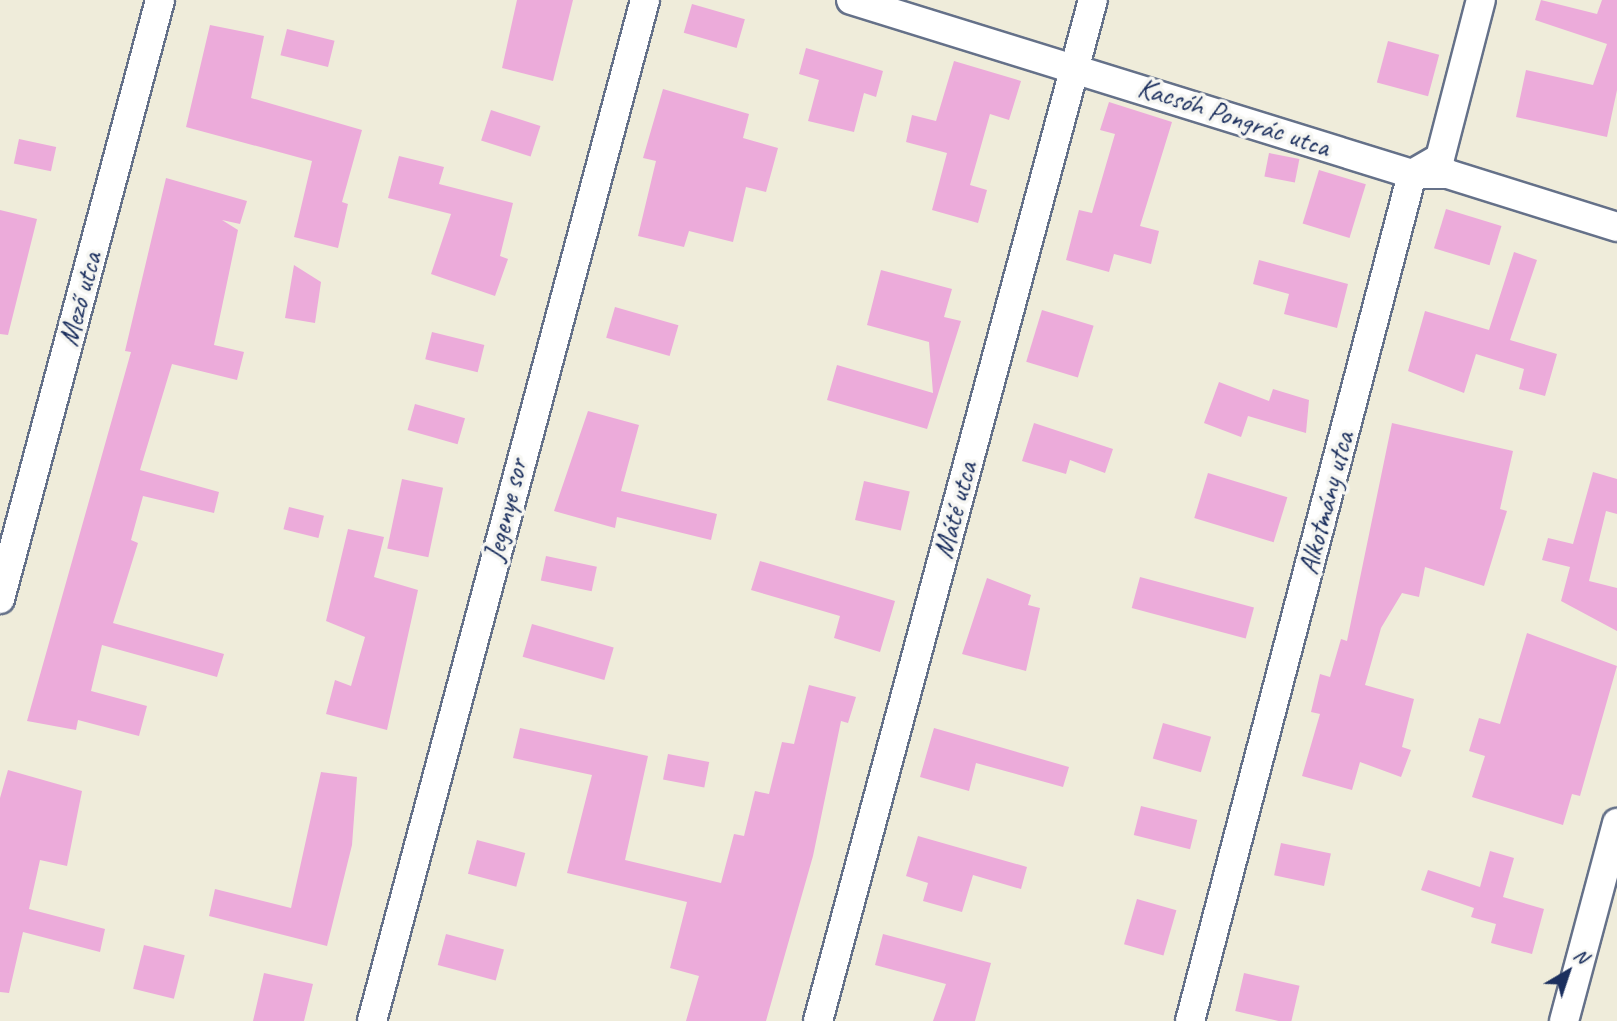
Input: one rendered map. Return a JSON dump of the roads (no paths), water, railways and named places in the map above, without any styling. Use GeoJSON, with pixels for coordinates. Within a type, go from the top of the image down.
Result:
{"type":"FeatureCollection","features":[{"type":"Feature","properties":{"kind":"street","name":"Mező utca"},"geometry":{"type":"LineString","coordinates":[[0,599],[160,0]]}},
{"type":"Feature","properties":{"kind":"street","name":"Jegenye sor"},"geometry":{"type":"LineString","coordinates":[[372,1021],[645,0]]}},
{"type":"Feature","properties":{"kind":"street","name":"Kacsóh Pongrác utca"},"geometry":{"type":"LineString","coordinates":[[851,0],[1075,66],[1412,174],[1448,174],[1617,227]]}},
{"type":"Feature","properties":{"kind":"street","name":"Máté utca"},"geometry":{"type":"LineString","coordinates":[[818,1021],[1093,0]]}},
{"type":"Feature","properties":{"kind":"street"},"geometry":{"type":"LineString","coordinates":[[1412,174],[1440,159],[1481,0]]}},
{"type":"Feature","properties":{"kind":"street","name":"Alkotmány utca"},"geometry":{"type":"LineString","coordinates":[[1190,1021],[1412,174]]}},
{"type":"Feature","properties":{"kind":"street"},"geometry":{"type":"LineString","coordinates":[[1564,1021],[1617,823]]}}]}
